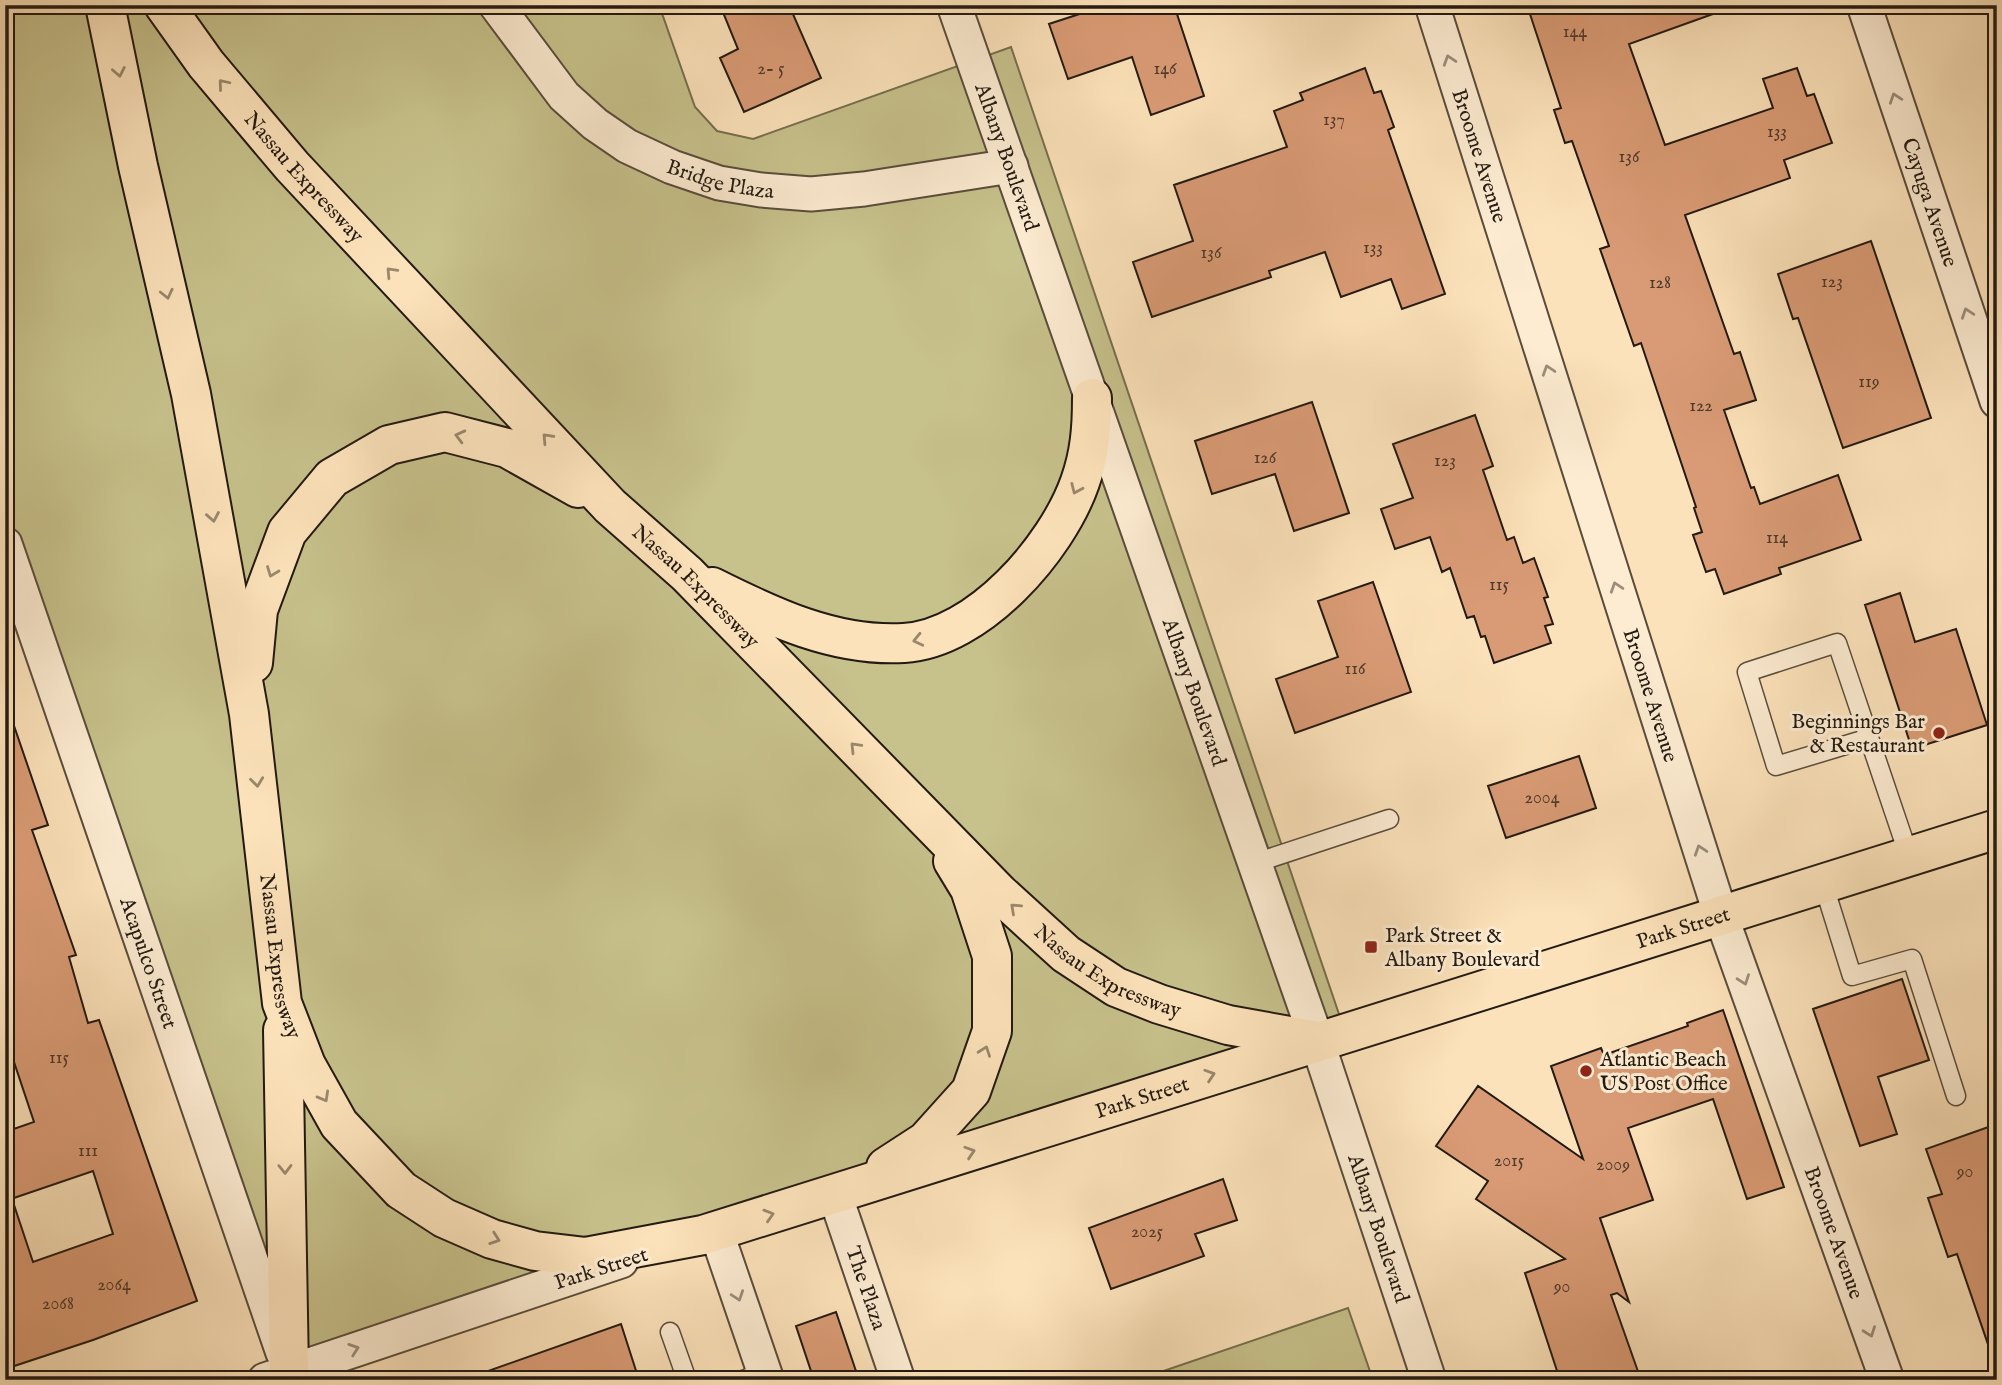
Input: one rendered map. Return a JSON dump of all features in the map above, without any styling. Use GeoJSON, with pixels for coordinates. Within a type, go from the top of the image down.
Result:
{"type":"FeatureCollection","features":[{"type":"Feature","properties":{"kind":"highway","name":"Nassau Expressway"},"geometry":{"type":"LineString","coordinates":[[105,5],[138,166],[191,394],[249,714],[282,1003],[306,1065],[339,1124],[401,1189],[444,1219],[492,1239],[535,1251],[586,1257],[710,1233]]}},
{"type":"Feature","properties":{"kind":"highway","name":"Nassau Expressway"},"geometry":{"type":"LineString","coordinates":[[164,5],[206,64],[292,166],[610,506],[687,574],[999,893],[1056,945],[1116,987],[1159,1004],[1228,1026],[1317,1041]]}},
{"type":"Feature","properties":{"kind":"highway"},"geometry":{"type":"LineString","coordinates":[[687,574],[786,622],[828,636],[869,642],[906,643],[942,635],[974,617],[1006,592],[1044,545],[1080,484],[1091,441],[1092,398]]}},
{"type":"Feature","properties":{"kind":"highway"},"geometry":{"type":"LineString","coordinates":[[249,714],[258,610],[287,532],[332,478],[366,458],[389,445],[445,432],[508,448],[610,506]]}},
{"type":"Feature","properties":{"kind":"highway"},"geometry":{"type":"LineString","coordinates":[[835,1195],[883,1170],[926,1140],[971,1091],[992,1031],[992,956],[970,889],[949,855],[903,796]]}},
{"type":"Feature","properties":{"kind":"highway","name":"Park Street"},"geometry":{"type":"LineString","coordinates":[[710,1233],[1997,829]]}},
{"type":"Feature","properties":{"kind":"highway"},"geometry":{"type":"LineString","coordinates":[[282,1003],[282,1377]]}},
{"type":"Feature","properties":{"kind":"street","name":"Bridge Plaza"},"geometry":{"type":"LineString","coordinates":[[496,5],[564,96],[595,124],[627,146],[672,167],[719,183],[811,194],[864,189],[1011,166]]}},
{"type":"Feature","properties":{"kind":"street","name":"Albany Boulevard"},"geometry":{"type":"LineString","coordinates":[[954,5],[1317,1041],[1429,1380]]}},
{"type":"Feature","properties":{"kind":"street","name":"Broome Avenue"},"geometry":{"type":"LineString","coordinates":[[1432,5],[1721,916],[1887,1380]]}},
{"type":"Feature","properties":{"kind":"street","name":"Cayuga Avenue"},"geometry":{"type":"LineString","coordinates":[[1864,5],[1997,401]]}},
{"type":"Feature","properties":{"kind":"street","name":"Acapulco Street"},"geometry":{"type":"LineString","coordinates":[[5,544],[282,1377]]}},
{"type":"Feature","properties":{"kind":"street","name":"The Plaza"},"geometry":{"type":"LineString","coordinates":[[835,1195],[898,1380]]}},
{"type":"Feature","properties":{"kind":"street","name":"Park Street"},"geometry":{"type":"LineString","coordinates":[[282,1377],[710,1233]]}},
{"type":"Feature","properties":{"kind":"street"},"geometry":{"type":"LineString","coordinates":[[710,1233],[758,1377]]}},
{"type":"Feature","properties":{"kind":"lane"},"geometry":{"type":"LineString","coordinates":[[1869,738],[1776,766],[1747,672],[1837,643],[1909,856]]}},
{"type":"Feature","properties":{"kind":"lane"},"geometry":{"type":"LineString","coordinates":[[1255,863],[1389,819]]}},
{"type":"Feature","properties":{"kind":"lane"},"geometry":{"type":"LineString","coordinates":[[1823,883],[1852,976],[1912,958],[1956,1096]]}},
{"type":"Feature","properties":{"kind":"lane"},"geometry":{"type":"LineString","coordinates":[[670,1332],[687,1380]]}},
{"type":"Feature","properties":{"kind":"shaded area"},"geometry":{"type":"Polygon","coordinates":[[[5,5],[659,5],[695,107],[717,131],[753,139],[1011,47],[1342,1023],[289,1371],[5,544],[5,5]]]}},
{"type":"Feature","properties":{"kind":"shaded area"},"geometry":{"type":"Polygon","coordinates":[[[1348,1308],[1373,1380],[1137,1380],[1348,1308]]]}},
{"type":"Feature","properties":{"kind":"building"},"geometry":{"type":"Polygon","coordinates":[[[720,5],[789,5],[821,78],[744,112],[720,58],[738,49],[720,5]]]}},
{"type":"Feature","properties":{"kind":"building"},"geometry":{"type":"Polygon","coordinates":[[[1107,5],[1174,5],[1204,96],[1151,115],[1132,57],[1068,79],[1049,24],[1107,5]]]}},
{"type":"Feature","properties":{"kind":"building"},"geometry":{"type":"Polygon","coordinates":[[[1527,5],[1723,5],[1724,10],[1629,44],[1665,145],[1773,108],[1763,79],[1797,68],[1807,96],[1814,94],[1832,143],[1784,160],[1790,178],[1685,215],[1734,354],[1740,352],[1756,400],[1724,410],[1751,488],[1754,487],[1760,504],[1838,475],[1861,540],[1779,568],[1781,574],[1724,594],[1715,569],[1706,572],[1693,535],[1702,532],[1694,508],[1696,507],[1641,343],[1634,346],[1600,249],[1609,246],[1572,141],[1565,143],[1554,110],[1561,108],[1527,5]]]}},
{"type":"Feature","properties":{"kind":"building"},"geometry":{"type":"Polygon","coordinates":[[[1365,68],[1374,93],[1381,91],[1394,127],[1388,130],[1445,294],[1402,309],[1391,279],[1341,297],[1325,252],[1269,271],[1271,277],[1152,317],[1133,262],[1193,241],[1174,185],[1287,147],[1274,111],[1303,100],[1300,93],[1365,68]]]}},
{"type":"Feature","properties":{"kind":"building"},"geometry":{"type":"Polygon","coordinates":[[[1871,241],[1931,418],[1843,448],[1798,318],[1793,319],[1778,274],[1871,241]]]}},
{"type":"Feature","properties":{"kind":"building"},"geometry":{"type":"Polygon","coordinates":[[[1312,402],[1349,513],[1294,531],[1275,474],[1212,494],[1195,441],[1312,402]]]}},
{"type":"Feature","properties":{"kind":"building"},"geometry":{"type":"Polygon","coordinates":[[[1475,415],[1493,466],[1483,470],[1507,540],[1514,537],[1523,563],[1534,558],[1548,597],[1544,598],[1553,624],[1545,626],[1551,643],[1494,663],[1485,636],[1481,637],[1474,616],[1467,618],[1450,568],[1442,572],[1430,537],[1395,549],[1381,509],[1413,498],[1393,444],[1475,415]]]}},
{"type":"Feature","properties":{"kind":"building"},"geometry":{"type":"Polygon","coordinates":[[[1373,582],[1411,692],[1295,733],[1276,679],[1338,657],[1318,601],[1373,582]]]}},
{"type":"Feature","properties":{"kind":"building"},"geometry":{"type":"Polygon","coordinates":[[[1900,593],[1915,642],[1956,629],[1987,725],[1912,749],[1865,605],[1900,593]]]}},
{"type":"Feature","properties":{"kind":"building"},"geometry":{"type":"Polygon","coordinates":[[[11,717],[48,825],[32,830],[76,955],[69,957],[88,1023],[99,1020],[197,1301],[5,1369],[5,1132],[34,1122],[5,1035],[5,718],[11,717]],[[93,1171],[8,1200],[12,1199],[33,1262],[113,1234],[93,1171]]]}},
{"type":"Feature","properties":{"kind":"building"},"geometry":{"type":"Polygon","coordinates":[[[1579,756],[1596,808],[1506,838],[1488,786],[1579,756]]]}},
{"type":"Feature","properties":{"kind":"building"},"geometry":{"type":"Polygon","coordinates":[[[1902,979],[1929,1060],[1878,1077],[1897,1134],[1860,1146],[1813,1009],[1902,979]]]}},
{"type":"Feature","properties":{"kind":"building"},"geometry":{"type":"Polygon","coordinates":[[[1723,1010],[1784,1187],[1747,1199],[1713,1099],[1628,1128],[1653,1200],[1600,1218],[1629,1302],[1617,1293],[1611,1295],[1641,1380],[1560,1380],[1525,1273],[1565,1259],[1476,1199],[1488,1181],[1436,1146],[1478,1086],[1583,1159],[1551,1066],[1601,1048],[1604,1055],[1688,1026],[1687,1023],[1723,1010]]]}},
{"type":"Feature","properties":{"kind":"building"},"geometry":{"type":"Polygon","coordinates":[[[1997,1124],[1997,1352],[1991,1353],[1957,1254],[1948,1257],[1928,1198],[1942,1194],[1926,1149],[1997,1124]]]}},
{"type":"Feature","properties":{"kind":"building"},"geometry":{"type":"Polygon","coordinates":[[[1223,1179],[1237,1220],[1195,1234],[1204,1256],[1111,1289],[1089,1228],[1223,1179]]]}},
{"type":"Feature","properties":{"kind":"building"},"geometry":{"type":"Polygon","coordinates":[[[836,1312],[859,1380],[814,1380],[796,1326],[836,1312]]]}},
{"type":"Feature","properties":{"kind":"building"},"geometry":{"type":"Polygon","coordinates":[[[621,1324],[639,1380],[478,1380],[477,1375],[621,1324]]]}},
{"type":"Feature","properties":{"kind":"place","name":"Beginnings Bar & Restaurant"},"geometry":{"type":"Point","coordinates":[1939,733]}},
{"type":"Feature","properties":{"kind":"place","name":"Park Street & Albany Boulevard"},"geometry":{"type":"Point","coordinates":[1371,947]}},
{"type":"Feature","properties":{"kind":"place","name":"Atlantic Beach US Post Office"},"geometry":{"type":"Point","coordinates":[1586,1071]}}]}
